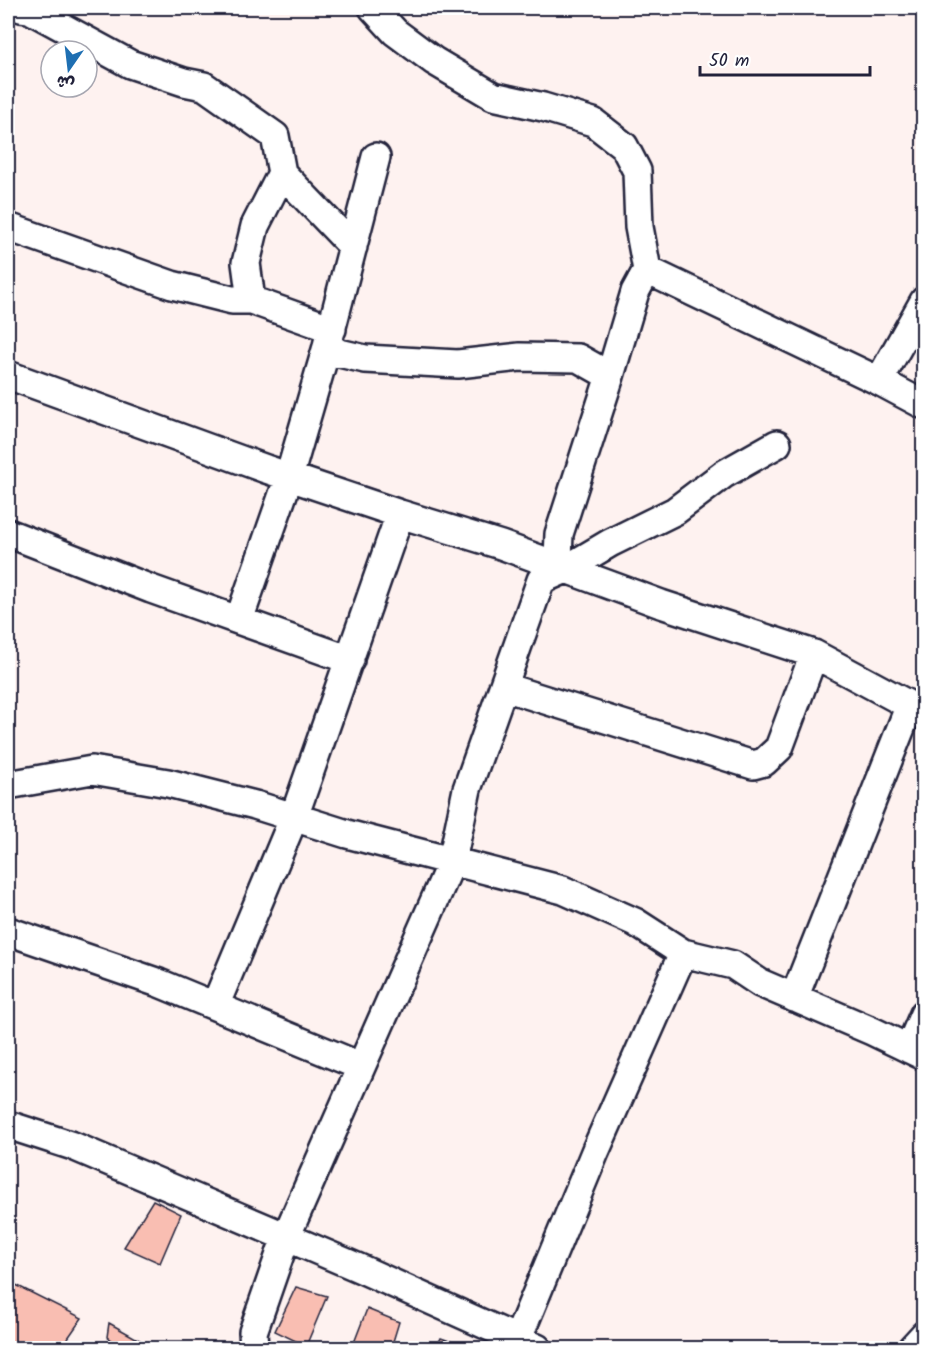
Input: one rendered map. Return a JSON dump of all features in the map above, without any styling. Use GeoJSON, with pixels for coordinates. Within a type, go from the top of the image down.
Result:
{"type":"FeatureCollection","features":[{"type":"Feature","properties":{"kind":"street"},"geometry":{"type":"LineString","coordinates":[[21,8],[28,9],[130,64],[184,82],[204,86],[275,136],[282,173],[353,247]]}},
{"type":"Feature","properties":{"kind":"street"},"geometry":{"type":"LineString","coordinates":[[373,8],[395,32],[426,56],[493,96],[543,106],[593,122],[624,146],[637,171],[639,227],[647,270],[635,292],[559,534],[558,560],[566,569]]}},
{"type":"Feature","properties":{"kind":"street"},"geometry":{"type":"LineString","coordinates":[[239,620],[289,477],[329,340],[376,157]]}},
{"type":"Feature","properties":{"kind":"street"},"geometry":{"type":"LineString","coordinates":[[251,300],[246,262],[250,244],[255,226],[282,173]]}},
{"type":"Feature","properties":{"kind":"street"},"geometry":{"type":"LineString","coordinates":[[8,227],[172,285],[232,300],[251,300],[365,359],[458,364],[520,357],[578,358],[610,376]]}},
{"type":"Feature","properties":{"kind":"street"},"geometry":{"type":"LineString","coordinates":[[647,270],[879,381],[924,405]]}},
{"type":"Feature","properties":{"kind":"street"},"geometry":{"type":"LineString","coordinates":[[879,381],[924,301]]}},
{"type":"Feature","properties":{"kind":"street"},"geometry":{"type":"LineString","coordinates":[[8,375],[289,477],[501,545],[661,604],[814,654],[917,709],[794,998]]}},
{"type":"Feature","properties":{"kind":"street"},"geometry":{"type":"LineString","coordinates":[[254,1348],[253,1332],[286,1237],[452,861],[467,789],[541,580],[675,511],[724,474],[777,444]]}},
{"type":"Feature","properties":{"kind":"street"},"geometry":{"type":"LineString","coordinates":[[215,1006],[294,818],[400,514]]}},
{"type":"Feature","properties":{"kind":"street"},"geometry":{"type":"LineString","coordinates":[[8,533],[150,589],[350,660]]}},
{"type":"Feature","properties":{"kind":"street"},"geometry":{"type":"LineString","coordinates":[[504,687],[753,765],[764,762],[779,748],[814,654]]}},
{"type":"Feature","properties":{"kind":"street"},"geometry":{"type":"LineString","coordinates":[[8,785],[92,770],[168,783],[255,805],[347,834],[563,890],[635,922],[682,953],[733,965],[760,983],[916,1053],[924,1014]]}},
{"type":"Feature","properties":{"kind":"street"},"geometry":{"type":"LineString","coordinates":[[8,931],[159,983],[360,1066]]}},
{"type":"Feature","properties":{"kind":"street"},"geometry":{"type":"LineString","coordinates":[[8,1125],[73,1146],[286,1237],[523,1346],[595,1152],[682,953]]}},
{"type":"Feature","properties":{"kind":"street"},"geometry":{"type":"LineString","coordinates":[[912,1348],[924,1335]]}},
{"type":"Feature","properties":{"kind":"building"},"geometry":{"type":"Polygon","coordinates":[[[153,1200],[181,1214],[160,1263],[124,1247],[153,1200]]]}},
{"type":"Feature","properties":{"kind":"building"},"geometry":{"type":"Polygon","coordinates":[[[14,1284],[82,1318],[61,1348],[16,1348],[8,1345],[8,1298],[14,1284]]]}},
{"type":"Feature","properties":{"kind":"building"},"geometry":{"type":"Polygon","coordinates":[[[296,1287],[327,1296],[306,1346],[275,1331],[296,1287]]]}},
{"type":"Feature","properties":{"kind":"building"},"geometry":{"type":"Polygon","coordinates":[[[367,1309],[399,1322],[391,1348],[352,1348],[367,1309]]]}},
{"type":"Feature","properties":{"kind":"building"},"geometry":{"type":"Polygon","coordinates":[[[109,1323],[145,1343],[142,1348],[110,1348],[112,1341],[107,1337],[109,1323]]]}},
{"type":"Feature","properties":{"kind":"building"},"geometry":{"type":"Polygon","coordinates":[[[441,1338],[470,1348],[436,1348],[441,1338]]]}}]}
